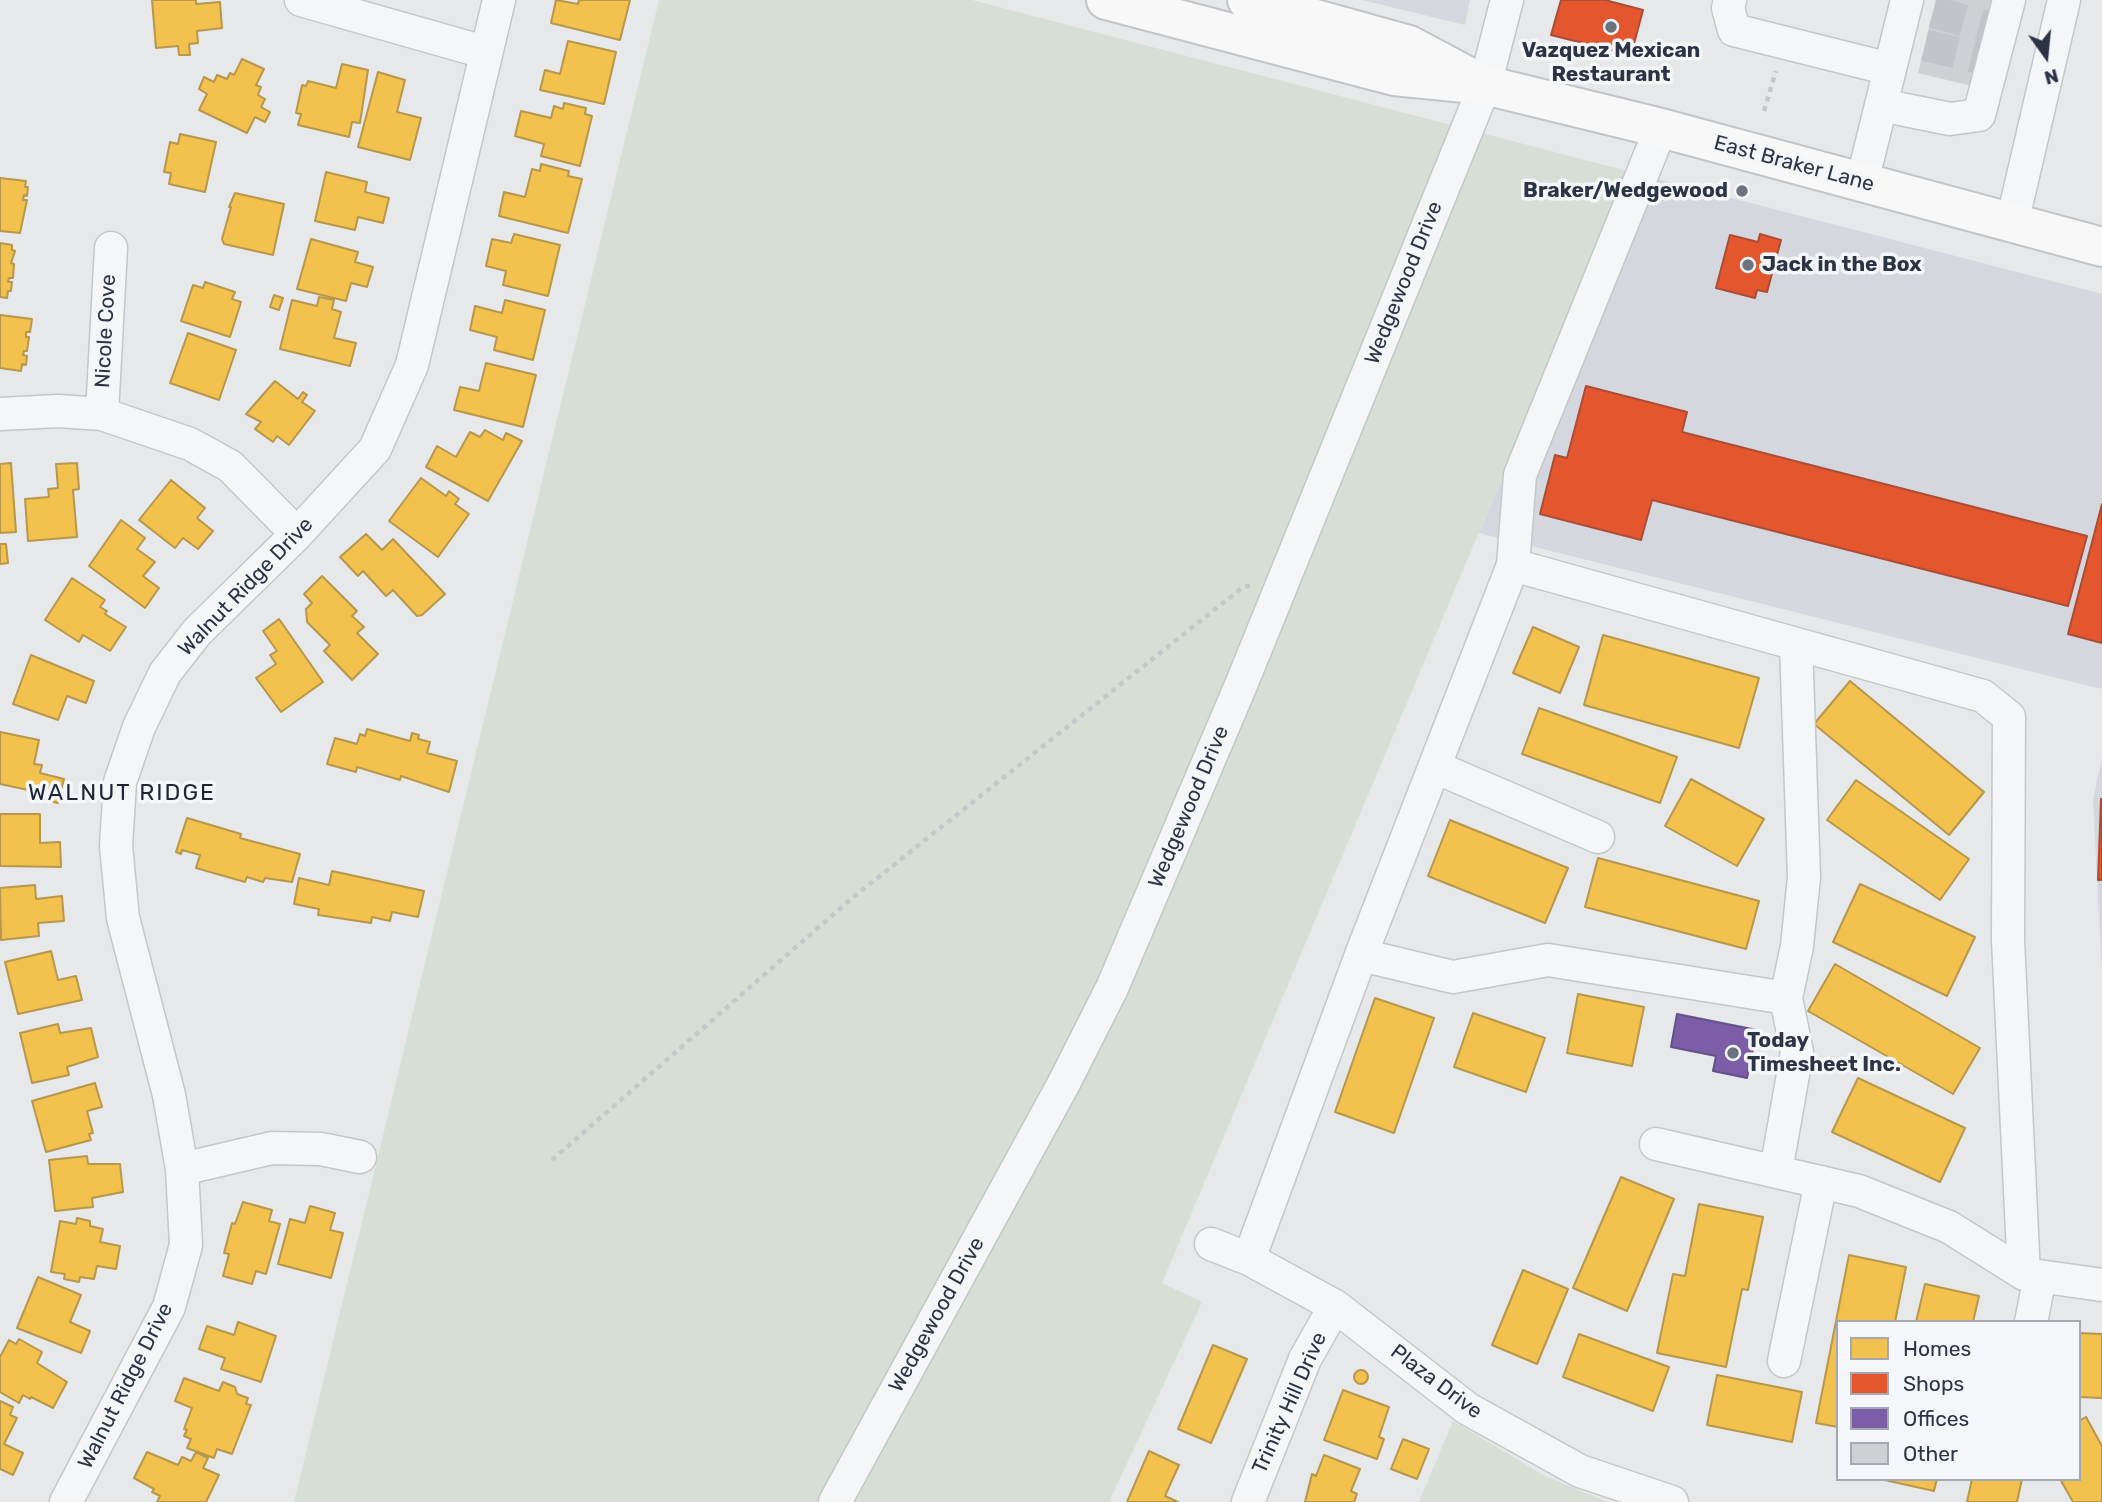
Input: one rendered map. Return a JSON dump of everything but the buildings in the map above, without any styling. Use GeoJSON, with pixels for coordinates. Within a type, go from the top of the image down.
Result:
{"type":"FeatureCollection","features":[{"type":"Feature","properties":{"kind":"main road","name":"East Braker Lane"},"geometry":{"type":"LineString","coordinates":[[1106,0],[1394,76],[1485,85],[1661,128],[2102,247]]}},
{"type":"Feature","properties":{"kind":"main road","name":"East Braker Lane"},"geometry":{"type":"LineString","coordinates":[[1247,0],[1409,45],[1485,85]]}},
{"type":"Feature","properties":{"kind":"street"},"geometry":{"type":"LineString","coordinates":[[301,0],[484,52]]}},
{"type":"Feature","properties":{"kind":"street","name":"Walnut Ridge Drive"},"geometry":{"type":"LineString","coordinates":[[66,1502],[169,1307],[186,1245],[182,1169],[169,1095],[123,918],[116,846],[120,782],[139,727],[165,673],[197,632],[297,534],[375,449],[412,365],[484,52],[499,0]]}},
{"type":"Feature","properties":{"kind":"street","name":"Wedgewood Drive"},"geometry":{"type":"LineString","coordinates":[[835,1502],[1064,1083],[1112,988],[1241,685],[1485,85],[1507,0]]}},
{"type":"Feature","properties":{"kind":"street"},"geometry":{"type":"LineString","coordinates":[[1730,0],[1728,8],[1734,30],[1890,69]]}},
{"type":"Feature","properties":{"kind":"street"},"geometry":{"type":"LineString","coordinates":[[2012,223],[2064,0]]}},
{"type":"Feature","properties":{"kind":"street"},"geometry":{"type":"LineString","coordinates":[[1862,182],[1890,69],[1911,41],[1915,6]]}},
{"type":"Feature","properties":{"kind":"street"},"geometry":{"type":"LineString","coordinates":[[1881,105],[1950,120],[1979,115],[1986,59],[2000,19]]}},
{"type":"Feature","properties":{"kind":"street"},"geometry":{"type":"LineString","coordinates":[[1249,1259],[1361,955],[1513,565],[1520,475],[1661,128]]}},
{"type":"Feature","properties":{"kind":"street","name":"Nicole Cove"},"geometry":{"type":"LineString","coordinates":[[102,414],[110,248]]}},
{"type":"Feature","properties":{"kind":"street"},"geometry":{"type":"LineString","coordinates":[[0,414],[58,411],[102,414],[190,444],[230,467],[297,534]]}},
{"type":"Feature","properties":{"kind":"street"},"geometry":{"type":"LineString","coordinates":[[1513,565],[1983,696],[2009,717],[2008,940],[2032,1275],[2031,1320]]}},
{"type":"Feature","properties":{"kind":"street"},"geometry":{"type":"LineString","coordinates":[[1776,1171],[1797,1052],[1786,998],[1797,947],[1804,877],[1796,644]]}},
{"type":"Feature","properties":{"kind":"street"},"geometry":{"type":"LineString","coordinates":[[1435,767],[1598,837]]}},
{"type":"Feature","properties":{"kind":"street"},"geometry":{"type":"LineString","coordinates":[[1361,955],[1452,977],[1548,960],[1786,998]]}},
{"type":"Feature","properties":{"kind":"street"},"geometry":{"type":"LineString","coordinates":[[1656,1144],[1858,1191],[1949,1227],[2032,1275],[2102,1286]]}},
{"type":"Feature","properties":{"kind":"street"},"geometry":{"type":"LineString","coordinates":[[182,1169],[272,1148],[321,1149],[360,1157]]}},
{"type":"Feature","properties":{"kind":"street"},"geometry":{"type":"LineString","coordinates":[[1784,1361],[1821,1182]]}},
{"type":"Feature","properties":{"kind":"street","name":"Plaza Drive"},"geometry":{"type":"LineString","coordinates":[[1211,1244],[1249,1259],[1335,1306],[1468,1409],[1580,1471],[1672,1502]]}},
{"type":"Feature","properties":{"kind":"street","name":"Trinity Hill Drive"},"geometry":{"type":"LineString","coordinates":[[1248,1502],[1305,1360],[1335,1306]]}},
{"type":"Feature","properties":{"kind":"path"},"geometry":{"type":"LineString","coordinates":[[1764,111],[1776,71]]}},
{"type":"Feature","properties":{"kind":"path"},"geometry":{"type":"LineString","coordinates":[[552,1160],[702,1026],[862,890],[1243,587],[1282,579]]}},
{"type":"Feature","properties":{"kind":"shaded area"},"geometry":{"type":"Polygon","coordinates":[[[659,0],[972,0],[1631,172],[1162,1283],[1202,1302],[1109,1502],[294,1502],[659,0]]]}},
{"type":"Feature","properties":{"kind":"shaded area"},"geometry":{"type":"Polygon","coordinates":[[[1362,0],[1470,0],[1465,25],[1362,0]]]}},
{"type":"Feature","properties":{"kind":"shaded area"},"geometry":{"type":"Polygon","coordinates":[[[1631,172],[2102,294],[2102,689],[1479,533],[1631,172]]]}},
{"type":"Feature","properties":{"kind":"shaded area"},"geometry":{"type":"Polygon","coordinates":[[[2102,758],[2102,975],[2093,800],[2102,758]]]}},
{"type":"Feature","properties":{"kind":"shaded area"},"geometry":{"type":"Polygon","coordinates":[[[1453,1421],[1543,1475],[1607,1502],[1419,1502],[1453,1421]]]}},
{"type":"Feature","properties":{"kind":"tunnel"},"geometry":{"type":"LineString","coordinates":[[1933,12],[1987,27]]}},
{"type":"Feature","properties":{"kind":"tunnel"},"geometry":{"type":"LineString","coordinates":[[1925,45],[1979,58]]}},
{"type":"Feature","properties":{"kind":"place","name":"Vazquez Mexican Restaurant"},"geometry":{"type":"Point","coordinates":[1611,27]}},
{"type":"Feature","properties":{"kind":"place","name":"Braker/Wedgewood"},"geometry":{"type":"Point","coordinates":[1742,191]}},
{"type":"Feature","properties":{"kind":"place","name":"Jack in the Box"},"geometry":{"type":"Point","coordinates":[1748,265]}},
{"type":"Feature","properties":{"kind":"place","name":"Today Timesheet Inc."},"geometry":{"type":"Point","coordinates":[1733,1053]}},
{"type":"Feature","properties":{"kind":"district","name":"WALNUT RIDGE"},"geometry":{"type":"Point","coordinates":[122,793]}}]}
